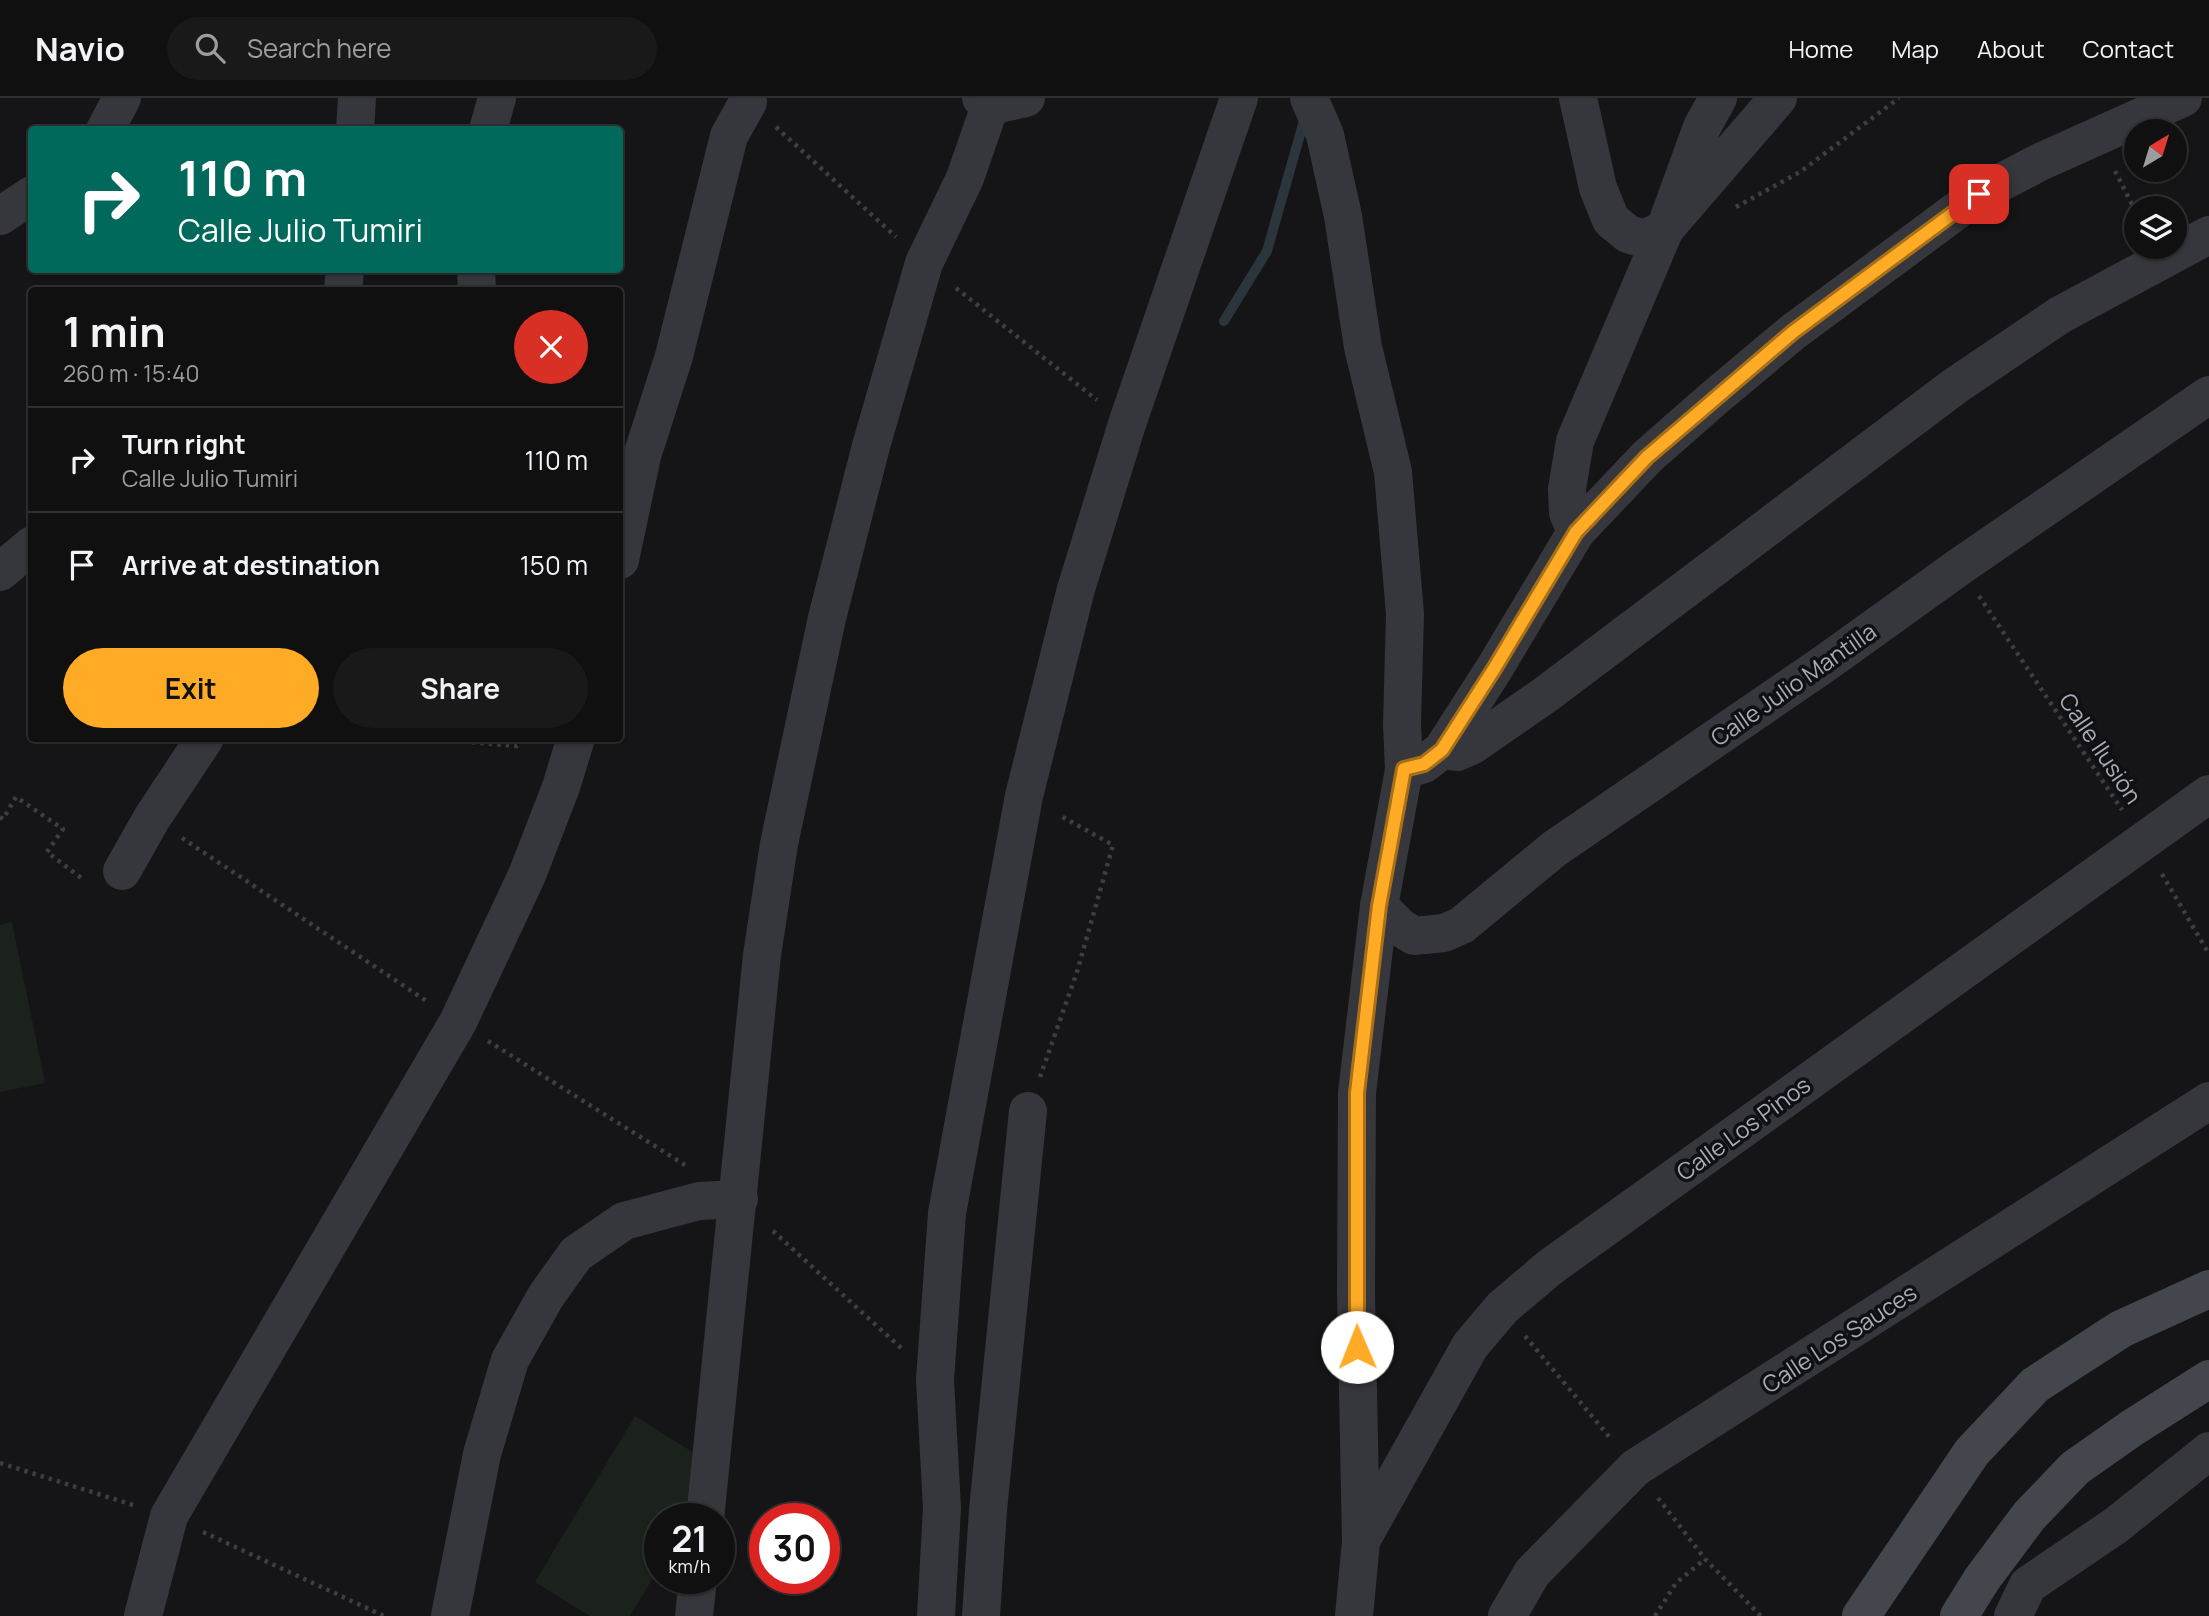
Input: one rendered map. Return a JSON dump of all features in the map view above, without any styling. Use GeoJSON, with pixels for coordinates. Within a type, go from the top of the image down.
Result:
{"type":"FeatureCollection","features":[{"type":"Feature","properties":{"kind":"street"},"geometry":{"type":"LineString","coordinates":[[107,126],[122,98]]}},
{"type":"Feature","properties":{"kind":"street"},"geometry":{"type":"LineString","coordinates":[[355,126],[357,98]]}},
{"type":"Feature","properties":{"kind":"street"},"geometry":{"type":"LineString","coordinates":[[489,126],[497,98]]}},
{"type":"Feature","properties":{"kind":"street"},"geometry":{"type":"LineString","coordinates":[[936,1616],[942,1508],[935,1380],[947,1213],[1024,796],[1076,589],[1127,424],[1239,98]]}},
{"type":"Feature","properties":{"kind":"street"},"geometry":{"type":"LineString","coordinates":[[1310,98],[1325,135],[1343,216],[1363,346],[1394,472],[1405,614],[1402,724],[1404,769],[1379,906],[1357,1093],[1356,1292],[1361,1541],[1354,1616]]}},
{"type":"Feature","properties":{"kind":"street"},"geometry":{"type":"LineString","coordinates":[[1578,98],[1598,188],[1611,220],[1628,234],[1644,239],[1665,229],[1778,98]]}},
{"type":"Feature","properties":{"kind":"street"},"geometry":{"type":"LineString","coordinates":[[1576,532],[1568,513],[1567,489],[1575,441],[1665,229],[1702,127],[1718,98]]}},
{"type":"Feature","properties":{"kind":"street"},"geometry":{"type":"LineString","coordinates":[[1404,769],[1424,764],[1442,750],[1576,532],[1647,457],[1793,332],[1979,194],[2040,162],[2183,98]]}},
{"type":"Feature","properties":{"kind":"street"},"geometry":{"type":"LineString","coordinates":[[707,1503],[762,955],[779,844],[827,618],[871,446],[925,263],[999,101]]}},
{"type":"Feature","properties":{"kind":"street"},"geometry":{"type":"LineString","coordinates":[[623,532],[631,457],[674,356],[729,136],[748,102]]}},
{"type":"Feature","properties":{"kind":"street"},"geometry":{"type":"LineString","coordinates":[[0,216],[28,198]]}},
{"type":"Feature","properties":{"kind":"street"},"geometry":{"type":"LineString","coordinates":[[1442,750],[1457,752],[1473,745],[1545,695],[1955,386],[2060,315],[2209,234]]}},
{"type":"Feature","properties":{"kind":"street","name":"Calle Julio Mantilla"},"geometry":{"type":"LineString","coordinates":[[1379,906],[1400,927],[1414,936],[1444,933],[1462,925],[1554,849],[2209,395]]}},
{"type":"Feature","properties":{"kind":"street"},"geometry":{"type":"LineString","coordinates":[[0,572],[28,548]]}},
{"type":"Feature","properties":{"kind":"street"},"geometry":{"type":"LineString","coordinates":[[122,871],[152,818],[202,742]]}},
{"type":"Feature","properties":{"kind":"street"},"geometry":{"type":"LineString","coordinates":[[143,1616],[169,1516],[458,1022],[527,875],[561,787],[575,742]]}},
{"type":"Feature","properties":{"kind":"street","name":"Calle Los Pinos"},"geometry":{"type":"LineString","coordinates":[[1361,1541],[1470,1346],[1502,1308],[1549,1268],[2209,794]]}},
{"type":"Feature","properties":{"kind":"street","name":"Calle Los Sauces"},"geometry":{"type":"LineString","coordinates":[[1507,1616],[1532,1573],[1635,1468],[2209,1101]]}},
{"type":"Feature","properties":{"kind":"street"},"geometry":{"type":"LineString","coordinates":[[981,1616],[988,1510],[1028,1111]]}},
{"type":"Feature","properties":{"kind":"street"},"geometry":{"type":"LineString","coordinates":[[450,1616],[482,1454],[510,1360],[546,1296],[576,1254],[624,1221],[699,1201],[739,1199]]}},
{"type":"Feature","properties":{"kind":"street"},"geometry":{"type":"LineString","coordinates":[[1861,1616],[1972,1452],[2035,1385],[2121,1329],[2209,1289]]}},
{"type":"Feature","properties":{"kind":"street"},"geometry":{"type":"LineString","coordinates":[[1959,1616],[1982,1579],[2029,1516],[2075,1468],[2209,1379]]}},
{"type":"Feature","properties":{"kind":"street"},"geometry":{"type":"LineString","coordinates":[[2013,1616],[2028,1585],[2115,1526],[2209,1451]]}},
{"type":"Feature","properties":{"kind":"street"},"geometry":{"type":"LineString","coordinates":[[942,1508],[988,1510]]}},
{"type":"Feature","properties":{"kind":"street"},"geometry":{"type":"LineString","coordinates":[[694,1616],[696,1594]]}},
{"type":"Feature","properties":{"kind":"path"},"geometry":{"type":"LineString","coordinates":[[1733,208],[1800,172],[1899,98]]}},
{"type":"Feature","properties":{"kind":"path"},"geometry":{"type":"LineString","coordinates":[[2098,136],[2128,196]]}},
{"type":"Feature","properties":{"kind":"path","name":"Calle Ilusión"},"geometry":{"type":"LineString","coordinates":[[1959,566],[2142,840],[2209,954]]}},
{"type":"Feature","properties":{"kind":"path"},"geometry":{"type":"LineString","coordinates":[[469,742],[517,746],[522,742]]}},
{"type":"Feature","properties":{"kind":"path"},"geometry":{"type":"LineString","coordinates":[[1024,796],[1113,845],[1077,972],[1028,1111]]}},
{"type":"Feature","properties":{"kind":"path"},"geometry":{"type":"LineString","coordinates":[[0,817],[3,819],[16,797],[63,829],[47,852],[93,886],[108,870],[122,871]]}},
{"type":"Feature","properties":{"kind":"path"},"geometry":{"type":"LineString","coordinates":[[152,818],[458,1022],[739,1199],[935,1380]]}},
{"type":"Feature","properties":{"kind":"path"},"geometry":{"type":"LineString","coordinates":[[0,1463],[169,1516],[384,1616]]}},
{"type":"Feature","properties":{"kind":"path"},"geometry":{"type":"LineString","coordinates":[[1655,1616],[1676,1583],[1705,1559]]}},
{"type":"Feature","properties":{"kind":"shaded area"},"geometry":{"type":"Polygon","coordinates":[[[12,922],[45,1083],[0,1092],[0,925],[12,922]]]}},
{"type":"Feature","properties":{"kind":"shaded area"},"geometry":{"type":"Polygon","coordinates":[[[635,1416],[718,1468],[697,1503],[644,1503],[644,1593],[630,1616],[590,1616],[535,1582],[635,1416]]]}},
{"type":"Feature","properties":{"kind":"waterway"},"geometry":{"type":"LineString","coordinates":[[1224,321],[1267,251],[1305,117]]}},
{"type":"Feature","properties":{"kind":"route"},"geometry":{"type":"LineString","coordinates":[[1357,1347],[1357,1093],[1379,906],[1404,769],[1424,764],[1442,750],[1459,727],[1576,532],[1647,457],[1793,332],[1979,194]]}}]}
